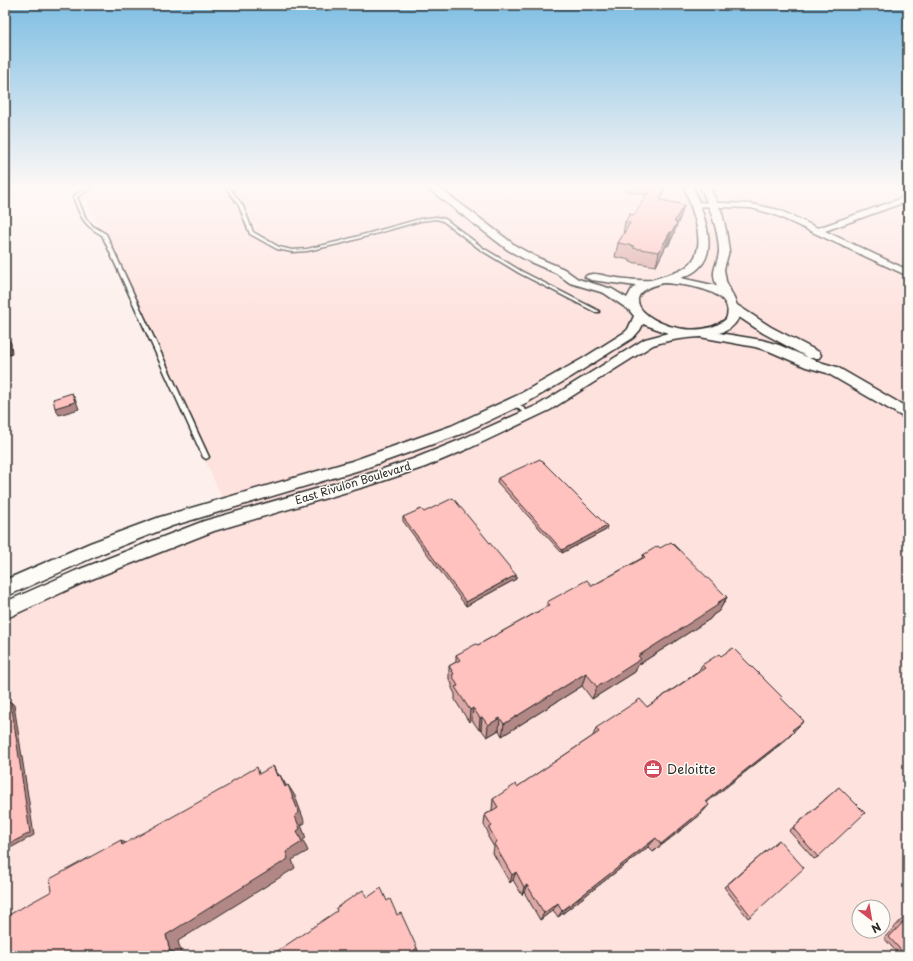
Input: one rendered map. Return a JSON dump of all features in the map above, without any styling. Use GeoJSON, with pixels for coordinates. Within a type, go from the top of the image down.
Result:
{"type":"FeatureCollection","features":[{"type":"Feature","properties":{"kind":"street"},"geometry":{"type":"LineString","coordinates":[[490,231],[512,248],[532,259],[560,271],[574,281],[608,291],[650,322],[662,328],[757,343],[774,348],[811,364],[832,370]]}},
{"type":"Feature","properties":{"kind":"street"},"geometry":{"type":"LineString","coordinates":[[560,271],[624,282],[650,283],[663,280],[686,272],[696,265],[704,247],[704,231]]}},
{"type":"Feature","properties":{"kind":"street"},"geometry":{"type":"LineString","coordinates":[[721,231],[724,251],[719,269],[720,281],[731,304]]}},
{"type":"Feature","properties":{"kind":"street"},"geometry":{"type":"LineString","coordinates":[[818,231],[908,272]]}},
{"type":"Feature","properties":{"kind":"street"},"geometry":{"type":"LineString","coordinates":[[663,280],[694,282],[709,287],[721,294],[731,304],[767,330],[818,357],[832,370],[908,414]]}},
{"type":"Feature","properties":{"kind":"street","name":"East Rivulon Boulevard"},"geometry":{"type":"LineString","coordinates":[[5,611],[233,509],[456,430],[516,404],[560,379],[634,330],[637,312],[632,300],[634,293],[640,287],[650,283]]}},
{"type":"Feature","properties":{"kind":"street","name":"East Rivulon Boulevard"},"geometry":{"type":"LineString","coordinates":[[5,589],[88,551],[138,532],[233,509],[368,480],[419,463],[465,444],[545,407],[649,342],[661,338],[721,329],[730,322],[734,315],[731,304]]}},
{"type":"Feature","properties":{"kind":"lane"},"geometry":{"type":"LineString","coordinates":[[98,231],[104,234],[206,457]]}},
{"type":"Feature","properties":{"kind":"lane"},"geometry":{"type":"LineString","coordinates":[[250,231],[251,233],[278,248],[292,251],[307,250],[382,231]]}},
{"type":"Feature","properties":{"kind":"lane"},"geometry":{"type":"LineString","coordinates":[[458,231],[482,249],[513,268],[597,311]]}},
{"type":"Feature","properties":{"kind":"lane"},"geometry":{"type":"LineString","coordinates":[[516,404],[529,415]]}},
{"type":"Feature","properties":{"kind":"shaded area"},"geometry":{"type":"Polygon","coordinates":[[[100,231],[908,231],[908,956],[5,956],[5,619],[143,556],[234,524],[100,231]]]}},
{"type":"Feature","properties":{"kind":"building"},"geometry":{"type":"Polygon","coordinates":[[[625,231],[673,231],[670,232],[659,252],[633,248],[634,246],[618,243],[625,231]]]}},
{"type":"Feature","properties":{"kind":"building"},"geometry":{"type":"Polygon","coordinates":[[[72,393],[75,402],[55,408],[53,399],[72,393]]]}},
{"type":"Feature","properties":{"kind":"building"},"geometry":{"type":"Polygon","coordinates":[[[540,459],[607,526],[562,550],[498,478],[540,459]]]}},
{"type":"Feature","properties":{"kind":"building"},"geometry":{"type":"Polygon","coordinates":[[[453,498],[516,575],[466,602],[403,517],[421,509],[424,512],[453,498]]]}},
{"type":"Feature","properties":{"kind":"building"},"geometry":{"type":"Polygon","coordinates":[[[671,542],[727,597],[717,603],[718,605],[638,656],[641,659],[597,687],[586,673],[504,724],[500,718],[488,725],[482,717],[480,718],[473,708],[470,710],[455,687],[458,686],[452,675],[454,674],[449,666],[460,660],[456,655],[476,644],[478,645],[550,605],[547,602],[587,580],[592,586],[645,557],[643,555],[658,546],[660,548],[671,542]]]}},
{"type":"Feature","properties":{"kind":"building","name":"Deloitte"},"geometry":{"type":"Polygon","coordinates":[[[733,648],[804,721],[792,730],[794,732],[706,801],[709,805],[661,844],[656,838],[562,911],[558,903],[544,913],[527,885],[524,887],[516,872],[512,875],[494,844],[497,842],[489,828],[492,826],[485,815],[498,807],[493,799],[516,784],[517,787],[599,732],[596,728],[640,699],[647,707],[705,668],[702,665],[719,654],[721,656],[733,648]]]}},
{"type":"Feature","properties":{"kind":"building"},"geometry":{"type":"Polygon","coordinates":[[[11,702],[30,833],[5,846],[5,704],[11,702]]]}},
{"type":"Feature","properties":{"kind":"building"},"geometry":{"type":"Polygon","coordinates":[[[273,766],[277,776],[280,775],[285,787],[288,785],[299,813],[295,816],[300,829],[297,831],[302,842],[286,852],[288,859],[166,935],[171,956],[5,956],[5,917],[52,891],[50,879],[121,840],[122,845],[231,784],[231,782],[257,767],[259,774],[273,766]]]}},
{"type":"Feature","properties":{"kind":"building"},"geometry":{"type":"Polygon","coordinates":[[[839,787],[865,813],[818,857],[793,828],[839,787]]]}},
{"type":"Feature","properties":{"kind":"building"},"geometry":{"type":"Polygon","coordinates":[[[779,840],[804,868],[751,916],[727,885],[779,840]]]}},
{"type":"Feature","properties":{"kind":"building"},"geometry":{"type":"Polygon","coordinates":[[[381,888],[387,901],[390,899],[397,915],[401,913],[417,948],[413,951],[415,956],[270,956],[337,911],[336,908],[363,890],[367,898],[381,888]]]}},
{"type":"Feature","properties":{"kind":"building"},"geometry":{"type":"Polygon","coordinates":[[[908,917],[908,956],[906,956],[891,939],[891,935],[908,917]]]}},
{"type":"Feature","properties":{"kind":"building"},"geometry":{"type":"Polygon","coordinates":[[[875,951],[880,956],[870,956],[875,951]]]}},
{"type":"Feature","properties":{"kind":"place","name":"Deloitte"},"geometry":{"type":"Point","coordinates":[653,769]}}]}
